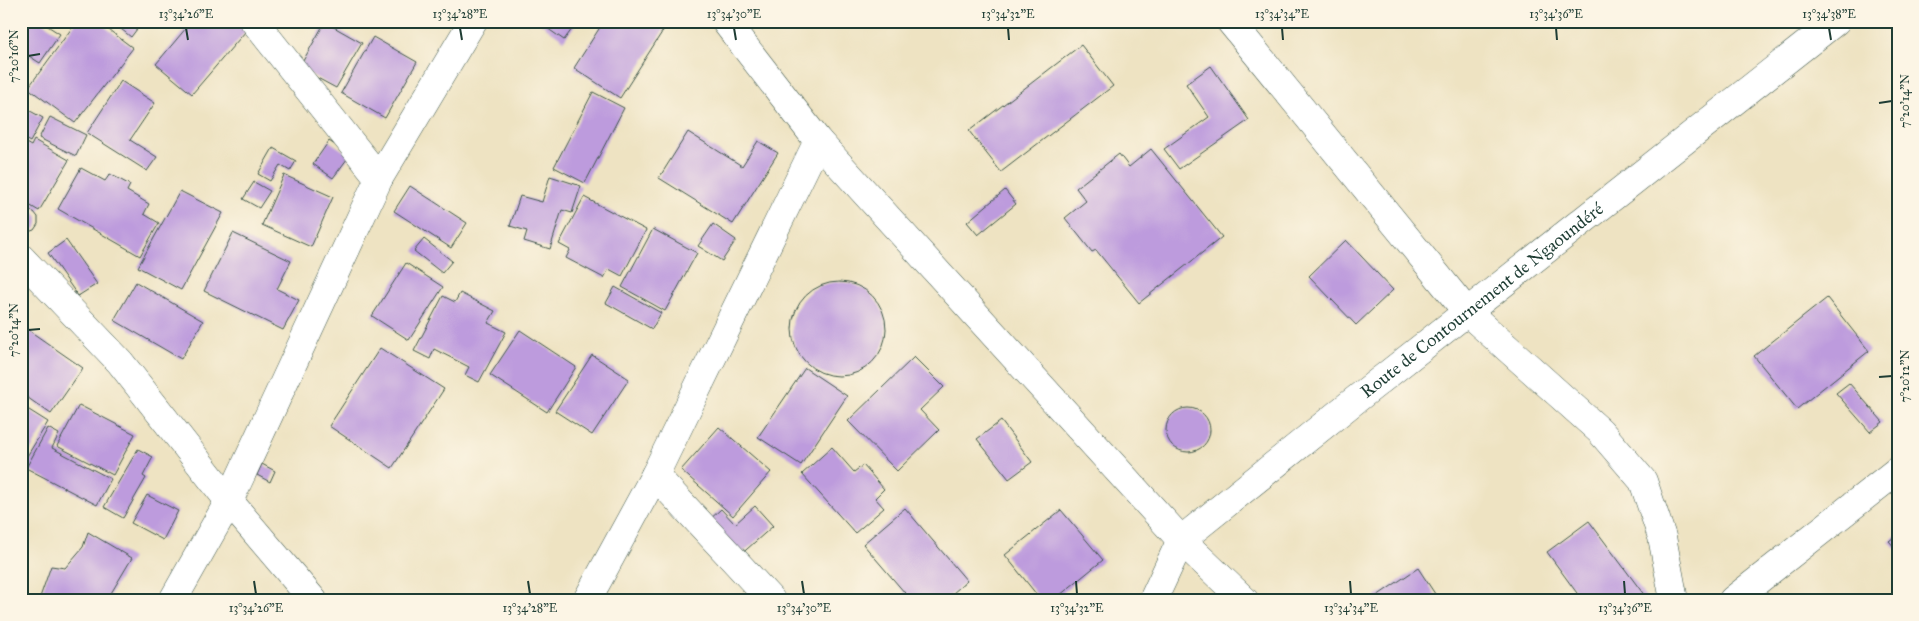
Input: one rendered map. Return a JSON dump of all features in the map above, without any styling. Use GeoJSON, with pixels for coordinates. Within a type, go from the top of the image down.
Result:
{"type":"FeatureCollection","features":[{"type":"Feature","properties":{"kind":"street"},"geometry":{"type":"LineString","coordinates":[[254,21],[379,178]]}},
{"type":"Feature","properties":{"kind":"street"},"geometry":{"type":"LineString","coordinates":[[172,600],[229,500],[379,178],[473,21]]}},
{"type":"Feature","properties":{"kind":"street"},"geometry":{"type":"LineString","coordinates":[[725,21],[818,141],[1182,540],[1244,600]]}},
{"type":"Feature","properties":{"kind":"street"},"geometry":{"type":"LineString","coordinates":[[1230,21],[1467,312],[1600,431],[1642,482],[1662,537],[1674,600]]}},
{"type":"Feature","properties":{"kind":"street","name":"Route de Contournement de Ngaoundéré"},"geometry":{"type":"LineString","coordinates":[[1153,600],[1182,540],[1836,21]]}},
{"type":"Feature","properties":{"kind":"street"},"geometry":{"type":"LineString","coordinates":[[587,600],[655,475],[818,141]]}},
{"type":"Feature","properties":{"kind":"street"},"geometry":{"type":"LineString","coordinates":[[21,258],[120,362],[229,500],[313,600]]}},
{"type":"Feature","properties":{"kind":"street"},"geometry":{"type":"LineString","coordinates":[[1733,600],[1898,470]]}},
{"type":"Feature","properties":{"kind":"street"},"geometry":{"type":"LineString","coordinates":[[655,475],[771,600]]}},
{"type":"Feature","properties":{"kind":"building"},"geometry":{"type":"Polygon","coordinates":[[[31,21],[40,21],[60,34],[40,63],[21,51],[21,36],[31,21]]]}},
{"type":"Feature","properties":{"kind":"building"},"geometry":{"type":"Polygon","coordinates":[[[77,21],[97,21],[133,48],[75,123],[28,88],[77,21]]]}},
{"type":"Feature","properties":{"kind":"building"},"geometry":{"type":"Polygon","coordinates":[[[111,21],[143,21],[131,37],[111,21]]]}},
{"type":"Feature","properties":{"kind":"building"},"geometry":{"type":"Polygon","coordinates":[[[192,21],[234,21],[246,31],[192,94],[156,64],[192,21]]]}},
{"type":"Feature","properties":{"kind":"building"},"geometry":{"type":"Polygon","coordinates":[[[537,21],[578,21],[564,40],[537,21]]]}},
{"type":"Feature","properties":{"kind":"building"},"geometry":{"type":"Polygon","coordinates":[[[604,21],[652,21],[664,29],[620,98],[574,68],[604,21]]]}},
{"type":"Feature","properties":{"kind":"building"},"geometry":{"type":"Polygon","coordinates":[[[325,22],[362,43],[336,88],[299,68],[325,22]]]}},
{"type":"Feature","properties":{"kind":"building"},"geometry":{"type":"Polygon","coordinates":[[[373,37],[417,62],[385,118],[341,93],[373,37]]]}},
{"type":"Feature","properties":{"kind":"building"},"geometry":{"type":"Polygon","coordinates":[[[1081,45],[1113,86],[1001,172],[969,131],[1081,45]]]}},
{"type":"Feature","properties":{"kind":"building"},"geometry":{"type":"Polygon","coordinates":[[[1211,66],[1249,120],[1179,169],[1164,149],[1209,117],[1186,84],[1211,66]]]}},
{"type":"Feature","properties":{"kind":"building"},"geometry":{"type":"Polygon","coordinates":[[[121,81],[155,103],[130,140],[157,157],[147,171],[87,133],[121,81]]]}},
{"type":"Feature","properties":{"kind":"building"},"geometry":{"type":"Polygon","coordinates":[[[593,92],[624,108],[585,183],[554,167],[593,92]]]}},
{"type":"Feature","properties":{"kind":"building"},"geometry":{"type":"Polygon","coordinates":[[[21,106],[43,118],[30,142],[21,137],[21,106]]]}},
{"type":"Feature","properties":{"kind":"building"},"geometry":{"type":"Polygon","coordinates":[[[50,117],[86,135],[76,156],[39,138],[50,117]]]}},
{"type":"Feature","properties":{"kind":"building"},"geometry":{"type":"Polygon","coordinates":[[[688,132],[742,166],[758,141],[778,153],[733,224],[659,178],[688,132]]]}},
{"type":"Feature","properties":{"kind":"building"},"geometry":{"type":"Polygon","coordinates":[[[21,140],[31,146],[34,140],[69,160],[39,211],[24,202],[21,208],[21,140]]]}},
{"type":"Feature","properties":{"kind":"building"},"geometry":{"type":"Polygon","coordinates":[[[329,141],[350,155],[333,178],[313,164],[329,141]]]}},
{"type":"Feature","properties":{"kind":"building"},"geometry":{"type":"Polygon","coordinates":[[[273,148],[296,161],[290,171],[280,165],[270,181],[258,174],[273,148]]]}},
{"type":"Feature","properties":{"kind":"building"},"geometry":{"type":"Polygon","coordinates":[[[1151,149],[1222,237],[1139,303],[1096,250],[1092,252],[1065,218],[1086,201],[1076,188],[1119,154],[1129,167],[1151,149]]]}},
{"type":"Feature","properties":{"kind":"building"},"geometry":{"type":"Polygon","coordinates":[[[81,168],[105,181],[110,174],[130,185],[127,191],[149,204],[144,214],[159,223],[140,256],[58,209],[81,168]]]}},
{"type":"Feature","properties":{"kind":"building"},"geometry":{"type":"Polygon","coordinates":[[[284,175],[333,197],[311,247],[262,225],[284,175]]]}},
{"type":"Feature","properties":{"kind":"building"},"geometry":{"type":"Polygon","coordinates":[[[550,176],[581,186],[572,213],[562,210],[550,249],[524,241],[527,231],[510,226],[520,196],[542,202],[550,176]]]}},
{"type":"Feature","properties":{"kind":"building"},"geometry":{"type":"Polygon","coordinates":[[[254,182],[270,191],[259,208],[243,199],[254,182]]]}},
{"type":"Feature","properties":{"kind":"building"},"geometry":{"type":"Polygon","coordinates":[[[410,186],[467,223],[451,248],[394,211],[410,186]]]}},
{"type":"Feature","properties":{"kind":"building"},"geometry":{"type":"Polygon","coordinates":[[[1005,190],[1016,204],[978,235],[967,222],[1005,190]]]}},
{"type":"Feature","properties":{"kind":"building"},"geometry":{"type":"Polygon","coordinates":[[[180,191],[223,213],[181,290],[138,267],[180,191]]]}},
{"type":"Feature","properties":{"kind":"building"},"geometry":{"type":"Polygon","coordinates":[[[584,197],[646,230],[622,276],[609,269],[604,278],[566,258],[570,250],[559,244],[584,197]]]}},
{"type":"Feature","properties":{"kind":"building"},"geometry":{"type":"Polygon","coordinates":[[[27,210],[34,212],[38,217],[38,224],[34,230],[28,232],[21,231],[21,212],[27,210]]]}},
{"type":"Feature","properties":{"kind":"building"},"geometry":{"type":"Polygon","coordinates":[[[713,224],[736,240],[722,261],[698,246],[713,224]]]}},
{"type":"Feature","properties":{"kind":"building"},"geometry":{"type":"Polygon","coordinates":[[[653,229],[697,253],[665,311],[622,287],[653,229]]]}},
{"type":"Feature","properties":{"kind":"building"},"geometry":{"type":"Polygon","coordinates":[[[233,233],[291,261],[277,289],[299,300],[283,330],[204,291],[233,233]]]}},
{"type":"Feature","properties":{"kind":"building"},"geometry":{"type":"Polygon","coordinates":[[[424,239],[452,261],[442,273],[414,251],[424,239]]]}},
{"type":"Feature","properties":{"kind":"building"},"geometry":{"type":"Polygon","coordinates":[[[66,240],[97,284],[78,296],[48,253],[66,240]]]}},
{"type":"Feature","properties":{"kind":"building"},"geometry":{"type":"Polygon","coordinates":[[[1346,240],[1393,290],[1356,325],[1309,276],[1346,240]]]}},
{"type":"Feature","properties":{"kind":"building"},"geometry":{"type":"Polygon","coordinates":[[[406,263],[443,287],[409,340],[372,316],[406,263]]]}},
{"type":"Feature","properties":{"kind":"building"},"geometry":{"type":"Polygon","coordinates":[[[136,282],[203,321],[181,359],[114,320],[136,282]]]}},
{"type":"Feature","properties":{"kind":"building"},"geometry":{"type":"Polygon","coordinates":[[[839,282],[857,286],[872,296],[882,311],[886,329],[882,347],[872,362],[857,372],[839,376],[821,372],[806,362],[796,347],[792,329],[796,311],[806,296],[821,286],[839,282]]]}},
{"type":"Feature","properties":{"kind":"building"},"geometry":{"type":"Polygon","coordinates":[[[615,287],[661,313],[652,329],[606,303],[615,287]]]}},
{"type":"Feature","properties":{"kind":"building"},"geometry":{"type":"Polygon","coordinates":[[[460,293],[495,311],[488,323],[506,332],[479,382],[465,375],[469,367],[434,349],[430,359],[414,351],[443,296],[455,302],[460,293]]]}},
{"type":"Feature","properties":{"kind":"building"},"geometry":{"type":"Polygon","coordinates":[[[1827,298],[1869,351],[1797,409],[1754,356],[1827,298]]]}},
{"type":"Feature","properties":{"kind":"building"},"geometry":{"type":"Polygon","coordinates":[[[24,327],[83,368],[51,414],[21,393],[21,331],[24,327]]]}},
{"type":"Feature","properties":{"kind":"building"},"geometry":{"type":"Polygon","coordinates":[[[520,330],[576,367],[547,412],[490,375],[520,330]]]}},
{"type":"Feature","properties":{"kind":"building"},"geometry":{"type":"Polygon","coordinates":[[[380,348],[444,389],[392,468],[329,426],[380,348]]]}},
{"type":"Feature","properties":{"kind":"building"},"geometry":{"type":"Polygon","coordinates":[[[592,355],[629,379],[592,435],[555,411],[592,355]]]}},
{"type":"Feature","properties":{"kind":"building"},"geometry":{"type":"Polygon","coordinates":[[[914,357],[944,387],[920,410],[939,430],[897,471],[848,421],[914,357]]]}},
{"type":"Feature","properties":{"kind":"building"},"geometry":{"type":"Polygon","coordinates":[[[805,368],[847,396],[801,465],[758,437],[805,368]]]}},
{"type":"Feature","properties":{"kind":"building"},"geometry":{"type":"Polygon","coordinates":[[[1849,383],[1883,422],[1870,432],[1836,393],[1849,383]]]}},
{"type":"Feature","properties":{"kind":"building"},"geometry":{"type":"Polygon","coordinates":[[[21,405],[48,422],[21,466],[21,405]]]}},
{"type":"Feature","properties":{"kind":"building"},"geometry":{"type":"Polygon","coordinates":[[[79,405],[135,434],[113,475],[57,446],[79,405]]]}},
{"type":"Feature","properties":{"kind":"building"},"geometry":{"type":"Polygon","coordinates":[[[1188,408],[1200,412],[1206,418],[1210,430],[1206,442],[1200,448],[1188,452],[1176,448],[1170,442],[1166,430],[1170,418],[1176,412],[1188,408]]]}},
{"type":"Feature","properties":{"kind":"building"},"geometry":{"type":"Polygon","coordinates":[[[1001,421],[1032,462],[1009,479],[977,439],[1001,421]]]}},
{"type":"Feature","properties":{"kind":"building"},"geometry":{"type":"Polygon","coordinates":[[[719,427],[771,472],[733,516],[681,470],[719,427]]]}},
{"type":"Feature","properties":{"kind":"building"},"geometry":{"type":"Polygon","coordinates":[[[48,428],[59,434],[52,448],[111,479],[97,505],[26,468],[48,428]]]}},
{"type":"Feature","properties":{"kind":"building"},"geometry":{"type":"Polygon","coordinates":[[[832,447],[854,472],[863,465],[884,489],[875,498],[884,508],[855,533],[802,474],[832,447]]]}},
{"type":"Feature","properties":{"kind":"building"},"geometry":{"type":"Polygon","coordinates":[[[138,449],[153,457],[143,476],[146,478],[123,518],[104,507],[138,449]]]}},
{"type":"Feature","properties":{"kind":"building"},"geometry":{"type":"Polygon","coordinates":[[[262,464],[275,471],[270,482],[257,475],[262,464]]]}},
{"type":"Feature","properties":{"kind":"building"},"geometry":{"type":"Polygon","coordinates":[[[147,495],[178,511],[163,540],[131,523],[147,495]]]}},
{"type":"Feature","properties":{"kind":"building"},"geometry":{"type":"Polygon","coordinates":[[[755,506],[773,526],[738,557],[706,523],[721,509],[735,524],[755,506]]]}},
{"type":"Feature","properties":{"kind":"building"},"geometry":{"type":"Polygon","coordinates":[[[905,508],[967,581],[945,600],[911,600],[863,544],[905,508]]]}},
{"type":"Feature","properties":{"kind":"building"},"geometry":{"type":"Polygon","coordinates":[[[1061,510],[1103,560],[1054,600],[1041,600],[1005,555],[1061,510]]]}},
{"type":"Feature","properties":{"kind":"building"},"geometry":{"type":"Polygon","coordinates":[[[1589,521],[1648,600],[1582,600],[1547,552],[1589,521]]]}},
{"type":"Feature","properties":{"kind":"building"},"geometry":{"type":"Polygon","coordinates":[[[88,532],[132,558],[107,600],[39,600],[51,566],[65,568],[83,547],[88,532]]]}},
{"type":"Feature","properties":{"kind":"building"},"geometry":{"type":"Polygon","coordinates":[[[1898,534],[1898,551],[1889,541],[1898,534]]]}},
{"type":"Feature","properties":{"kind":"building"},"geometry":{"type":"Polygon","coordinates":[[[1418,568],[1439,600],[1371,600],[1418,568]]]}}]}
